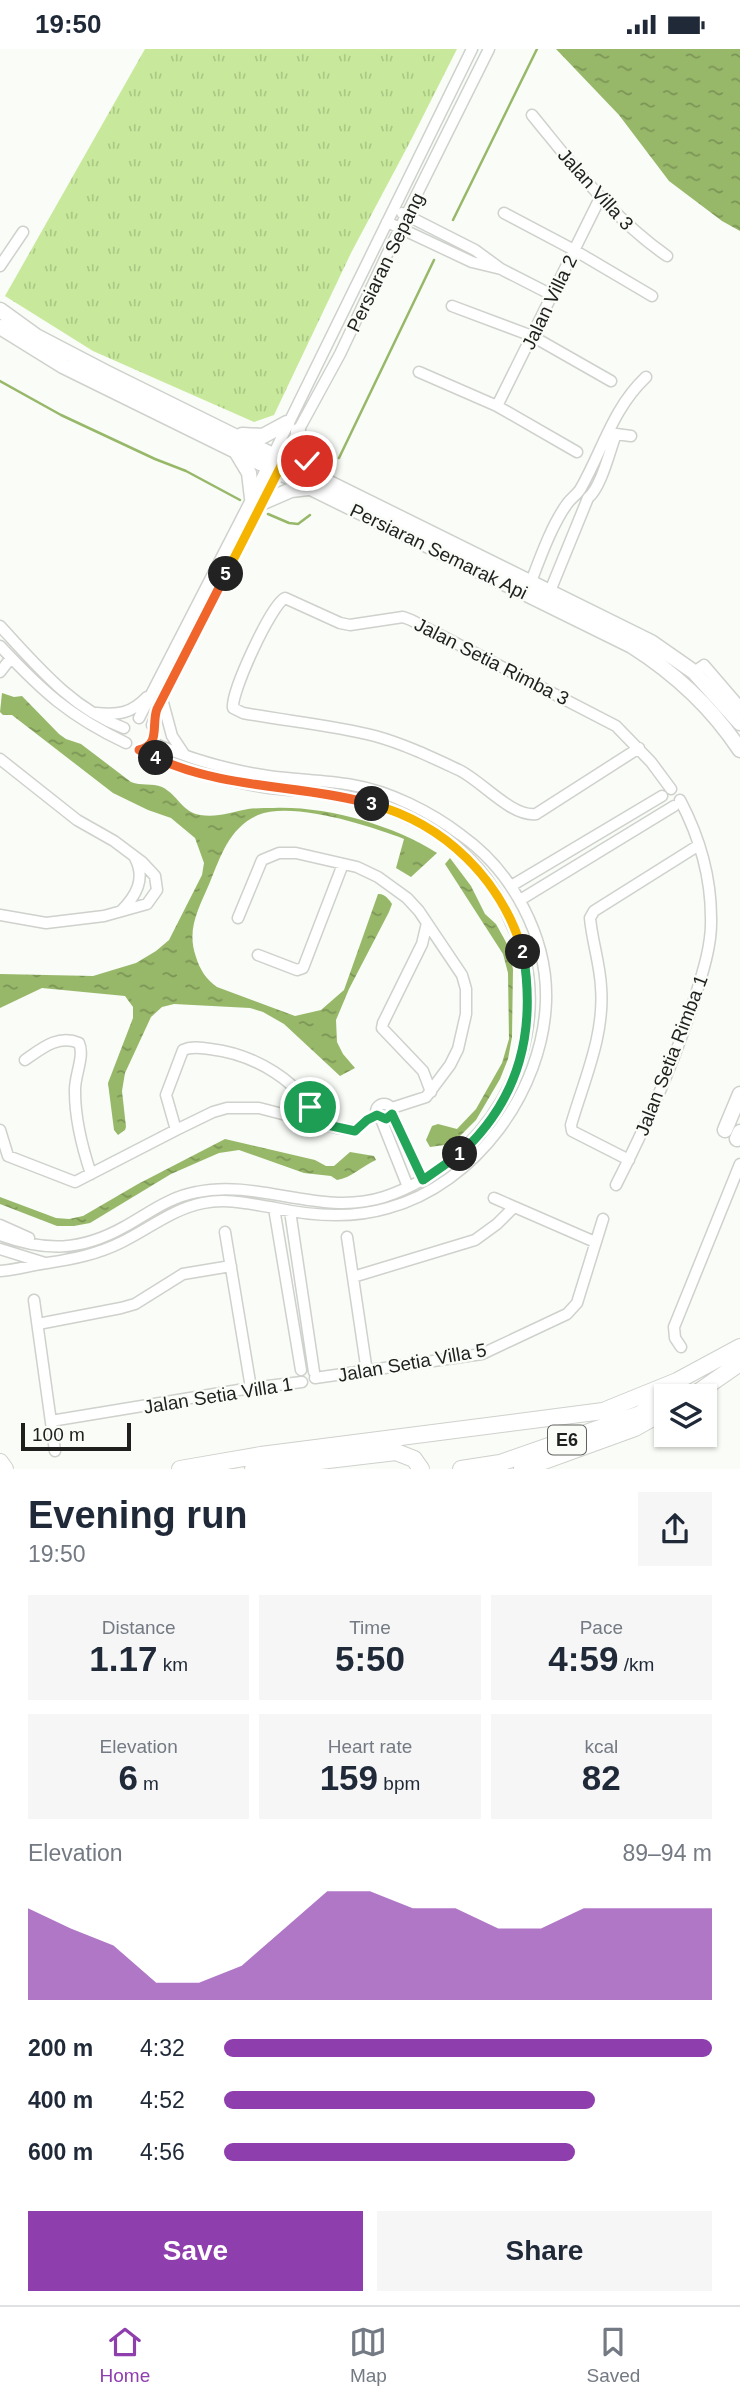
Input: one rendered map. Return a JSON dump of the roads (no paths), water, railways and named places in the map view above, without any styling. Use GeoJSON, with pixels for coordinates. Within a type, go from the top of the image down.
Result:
{"type":"FeatureCollection","features":[{"type":"Feature","properties":{"kind":"highway","name":"E6"},"geometry":{"type":"LineString","coordinates":[[686,1384],[740,1348]]}},
{"type":"Feature","properties":{"kind":"highway"},"geometry":{"type":"LineString","coordinates":[[180,1468],[603,1411],[677,1381],[740,1348]]}},
{"type":"Feature","properties":{"kind":"highway"},"geometry":{"type":"LineString","coordinates":[[710,1384],[740,1363]]}},
{"type":"Feature","properties":{"kind":"highway","name":"E6"},"geometry":{"type":"LineString","coordinates":[[461,1468],[513,1459],[640,1414],[654,1405]]}},
{"type":"Feature","properties":{"kind":"highway","name":"E6"},"geometry":{"type":"LineString","coordinates":[[522,1468],[635,1429],[654,1418]]}},
{"type":"Feature","properties":{"kind":"highway"},"geometry":{"type":"LineString","coordinates":[[253,1468],[396,1452],[414,1458],[421,1468]]}},
{"type":"Feature","properties":{"kind":"highway"},"geometry":{"type":"LineString","coordinates":[[0,1462],[5,1468]]}},
{"type":"Feature","properties":{"kind":"main road","name":"Persiaran Semarak Api"},"geometry":{"type":"LineString","coordinates":[[0,310],[36,336],[230,433],[275,463],[529,588],[651,642],[694,672],[740,723]]}},
{"type":"Feature","properties":{"kind":"main road","name":"Persiaran Semarak Api"},"geometry":{"type":"LineString","coordinates":[[0,327],[63,366],[236,452],[275,463]]}},
{"type":"Feature","properties":{"kind":"main road"},"geometry":{"type":"LineString","coordinates":[[230,433],[263,436],[293,427],[314,482],[257,501],[249,474],[236,452]]}},
{"type":"Feature","properties":{"kind":"main road","name":"Persiaran Semarak Api"},"geometry":{"type":"LineString","coordinates":[[548,597],[676,675],[702,701],[740,750]]}},
{"type":"Feature","properties":{"kind":"main road"},"geometry":{"type":"LineString","coordinates":[[725,1130],[740,1094]]}},
{"type":"Feature","properties":{"kind":"street","name":"Persiaran Sepang"},"geometry":{"type":"LineString","coordinates":[[257,501],[393,209],[472,49]]}},
{"type":"Feature","properties":{"kind":"street","name":"Persiaran Sepang"},"geometry":{"type":"LineString","coordinates":[[293,427],[340,354],[489,49]]}},
{"type":"Feature","properties":{"kind":"street","name":"Jalan Villa 3"},"geometry":{"type":"LineString","coordinates":[[532,115],[600,198],[630,228],[667,255]]}},
{"type":"Feature","properties":{"kind":"street","name":"Jalan Villa 2"},"geometry":{"type":"LineString","coordinates":[[497,406],[600,198]]}},
{"type":"Feature","properties":{"kind":"street"},"geometry":{"type":"LineString","coordinates":[[415,199],[428,226]]}},
{"type":"Feature","properties":{"kind":"street"},"geometry":{"type":"LineString","coordinates":[[393,209],[475,250],[501,269],[552,295]]}},
{"type":"Feature","properties":{"kind":"street"},"geometry":{"type":"LineString","coordinates":[[504,213],[652,296]]}},
{"type":"Feature","properties":{"kind":"street"},"geometry":{"type":"LineString","coordinates":[[387,222],[472,262],[501,269]]}},
{"type":"Feature","properties":{"kind":"street"},"geometry":{"type":"LineString","coordinates":[[0,265],[23,232]]}},
{"type":"Feature","properties":{"kind":"street"},"geometry":{"type":"LineString","coordinates":[[392,244],[406,237],[425,239]]}},
{"type":"Feature","properties":{"kind":"street"},"geometry":{"type":"LineString","coordinates":[[453,306],[532,336],[611,381]]}},
{"type":"Feature","properties":{"kind":"street"},"geometry":{"type":"LineString","coordinates":[[419,372],[497,406],[577,452]]}},
{"type":"Feature","properties":{"kind":"street"},"geometry":{"type":"LineString","coordinates":[[548,597],[563,562],[606,435],[646,377]]}},
{"type":"Feature","properties":{"kind":"street"},"geometry":{"type":"LineString","coordinates":[[529,588],[567,504],[584,494],[593,495],[616,434],[618,432],[631,436]]}},
{"type":"Feature","properties":{"kind":"street"},"geometry":{"type":"LineString","coordinates":[[139,718],[257,501]]}},
{"type":"Feature","properties":{"kind":"street"},"geometry":{"type":"LineString","coordinates":[[139,750],[153,743],[155,734],[152,725],[162,699],[257,501]]}},
{"type":"Feature","properties":{"kind":"street"},"geometry":{"type":"LineString","coordinates":[[543,554],[563,562]]}},
{"type":"Feature","properties":{"kind":"street","name":"Jalan Setia Rimba 3"},"geometry":{"type":"LineString","coordinates":[[639,748],[536,814],[528,815],[516,811],[471,776],[417,750],[373,736],[243,713],[233,708],[232,700],[248,660],[279,600],[285,598],[350,625],[403,617],[615,726],[639,748],[667,792],[666,805],[677,803]]}},
{"type":"Feature","properties":{"kind":"street"},"geometry":{"type":"LineString","coordinates":[[0,1235],[48,1247],[79,1246],[121,1228],[171,1199],[199,1191],[242,1189],[337,1203],[383,1197],[423,1180],[463,1151],[482,1129],[512,1081],[528,1028],[529,986],[523,950],[494,889],[454,845],[422,825],[379,806],[339,795],[267,788],[200,775],[134,749],[77,717],[37,686],[11,658],[2,641]]}},
{"type":"Feature","properties":{"kind":"street"},"geometry":{"type":"LineString","coordinates":[[2,641],[70,697],[93,713],[124,728]]}},
{"type":"Feature","properties":{"kind":"street"},"geometry":{"type":"LineString","coordinates":[[0,672],[11,658]]}},
{"type":"Feature","properties":{"kind":"street"},"geometry":{"type":"LineString","coordinates":[[694,672],[704,665],[740,707]]}},
{"type":"Feature","properties":{"kind":"street"},"geometry":{"type":"LineString","coordinates":[[37,686],[47,677]]}},
{"type":"Feature","properties":{"kind":"street"},"geometry":{"type":"LineString","coordinates":[[93,713],[130,712],[139,706],[157,685]]}},
{"type":"Feature","properties":{"kind":"street"},"geometry":{"type":"LineString","coordinates":[[162,699],[172,736],[187,757]]}},
{"type":"Feature","properties":{"kind":"street"},"geometry":{"type":"LineString","coordinates":[[126,743],[124,728],[130,720],[139,718],[152,725]]}},
{"type":"Feature","properties":{"kind":"street"},"geometry":{"type":"LineString","coordinates":[[0,1271],[68,1261],[96,1253],[124,1241],[177,1210],[204,1202],[234,1200],[290,1211],[355,1215],[387,1209],[418,1198],[438,1188],[494,1135],[525,1086],[540,1042],[546,1000],[534,932],[511,886],[486,856],[461,835],[428,814],[356,785],[269,776],[187,757],[153,743]]}},
{"type":"Feature","properties":{"kind":"street"},"geometry":{"type":"LineString","coordinates":[[0,759],[77,820],[114,841],[142,862],[155,877],[157,890],[147,904],[104,916],[46,923],[0,915]]}},
{"type":"Feature","properties":{"kind":"street"},"geometry":{"type":"LineString","coordinates":[[511,886],[667,792]]}},
{"type":"Feature","properties":{"kind":"street"},"geometry":{"type":"LineString","coordinates":[[520,900],[677,803]]}},
{"type":"Feature","properties":{"kind":"street","name":"Jalan Setia Rimba 1"},"geometry":{"type":"LineString","coordinates":[[616,1185],[669,1070],[705,967],[712,920],[708,878],[699,845],[677,803]]}},
{"type":"Feature","properties":{"kind":"street"},"geometry":{"type":"LineString","coordinates":[[629,1160],[572,1131],[571,1125],[593,1057],[601,1018],[601,988],[590,918],[594,911],[699,845]]}},
{"type":"Feature","properties":{"kind":"street"},"geometry":{"type":"LineString","coordinates":[[0,1130],[5,1150],[13,1159],[75,1182],[213,1112],[239,1106],[259,1108],[355,1131],[367,1120],[419,1101],[437,1084],[458,1049],[467,1002],[462,975],[407,898],[378,877],[343,864],[296,853],[279,853],[262,860],[238,918]]}},
{"type":"Feature","properties":{"kind":"street"},"geometry":{"type":"LineString","coordinates":[[121,911],[136,894],[140,877],[135,858]]}},
{"type":"Feature","properties":{"kind":"street"},"geometry":{"type":"LineString","coordinates":[[258,955],[297,970],[303,968],[343,864]]}},
{"type":"Feature","properties":{"kind":"street"},"geometry":{"type":"LineString","coordinates":[[526,877],[534,891]]}},
{"type":"Feature","properties":{"kind":"street"},"geometry":{"type":"LineString","coordinates":[[136,894],[147,904]]}},
{"type":"Feature","properties":{"kind":"street"},"geometry":{"type":"LineString","coordinates":[[427,923],[422,944],[382,1028],[437,1084]]}},
{"type":"Feature","properties":{"kind":"street"},"geometry":{"type":"LineString","coordinates":[[422,944],[441,942]]}},
{"type":"Feature","properties":{"kind":"street"},"geometry":{"type":"LineString","coordinates":[[25,1060],[48,1044],[64,1040],[79,1043],[80,1056],[75,1085],[76,1119],[91,1174]]}},
{"type":"Feature","properties":{"kind":"street"},"geometry":{"type":"LineString","coordinates":[[176,1129],[166,1095],[183,1050],[187,1048],[223,1051],[248,1057],[274,1072],[300,1096],[318,1123]]}},
{"type":"Feature","properties":{"kind":"street"},"geometry":{"type":"LineString","coordinates":[[423,1071],[437,1084]]}},
{"type":"Feature","properties":{"kind":"street"},"geometry":{"type":"LineString","coordinates":[[288,1115],[300,1096]]}},
{"type":"Feature","properties":{"kind":"street"},"geometry":{"type":"LineString","coordinates":[[385,1114],[423,1180]]}},
{"type":"Feature","properties":{"kind":"street"},"geometry":{"type":"LineString","coordinates":[[385,1114],[408,1187]]}},
{"type":"Feature","properties":{"kind":"street"},"geometry":{"type":"LineString","coordinates":[[725,1130],[739,1137]]}},
{"type":"Feature","properties":{"kind":"street"},"geometry":{"type":"LineString","coordinates":[[681,1347],[675,1338],[674,1327],[740,1164]]}},
{"type":"Feature","properties":{"kind":"street"},"geometry":{"type":"LineString","coordinates":[[494,1198],[595,1242]]}},
{"type":"Feature","properties":{"kind":"street"},"geometry":{"type":"LineString","coordinates":[[353,1277],[475,1240],[514,1207]]}},
{"type":"Feature","properties":{"kind":"street"},"geometry":{"type":"LineString","coordinates":[[274,1208],[302,1376]]}},
{"type":"Feature","properties":{"kind":"street"},"geometry":{"type":"LineString","coordinates":[[290,1211],[314,1375]]}},
{"type":"Feature","properties":{"kind":"street","name":"Jalan Setia Villa 5"},"geometry":{"type":"LineString","coordinates":[[302,1376],[308,1368],[314,1375],[366,1372],[488,1352],[567,1314],[578,1303],[603,1219]]}},
{"type":"Feature","properties":{"kind":"street"},"geometry":{"type":"LineString","coordinates":[[0,1225],[48,1247]]}},
{"type":"Feature","properties":{"kind":"street"},"geometry":{"type":"LineString","coordinates":[[225,1232],[251,1388]]}},
{"type":"Feature","properties":{"kind":"street"},"geometry":{"type":"LineString","coordinates":[[347,1237],[366,1372]]}},
{"type":"Feature","properties":{"kind":"street"},"geometry":{"type":"LineString","coordinates":[[0,1249],[45,1263]]}},
{"type":"Feature","properties":{"kind":"street"},"geometry":{"type":"LineString","coordinates":[[38,1324],[135,1304],[183,1274],[232,1266]]}},
{"type":"Feature","properties":{"kind":"street"},"geometry":{"type":"LineString","coordinates":[[34,1300],[55,1451]]}},
{"type":"Feature","properties":{"kind":"street","name":"Jalan Setia Villa 1"},"geometry":{"type":"LineString","coordinates":[[51,1421],[251,1388],[302,1376]]}},
{"type":"Feature","properties":{"kind":"water"},"geometry":{"type":"Polygon","coordinates":[[[556,49],[740,49],[740,231],[722,221],[669,181],[619,115],[556,49]]]}},
{"type":"Feature","properties":{"kind":"water"},"geometry":{"type":"Polygon","coordinates":[[[2,693],[14,697],[22,696],[66,739],[81,744],[131,782],[162,787],[194,813],[212,816],[261,808],[315,810],[380,826],[437,853],[411,877],[396,868],[404,839],[331,817],[273,811],[248,820],[233,834],[198,910],[193,928],[193,947],[199,966],[207,977],[217,987],[295,1016],[321,1010],[344,990],[378,894],[388,898],[392,904],[389,912],[336,1020],[337,1042],[355,1068],[340,1076],[284,1024],[263,1012],[250,1008],[174,1004],[162,1007],[151,1017],[125,1073],[122,1091],[126,1127],[118,1135],[114,1130],[108,1083],[133,1018],[133,1007],[125,996],[42,988],[0,1008],[0,974],[93,976],[136,963],[169,940],[202,875],[204,863],[195,838],[171,818],[113,793],[12,715],[3,715],[0,712],[2,693]]]}},
{"type":"Feature","properties":{"kind":"water"},"geometry":{"type":"Polygon","coordinates":[[[450,858],[507,944],[513,969],[512,1037],[508,1059],[500,1079],[476,1120],[452,1144],[430,1147],[426,1140],[432,1126],[438,1124],[457,1129],[476,1109],[502,1063],[509,1039],[508,973],[503,954],[445,864],[450,858]]]}},
{"type":"Feature","properties":{"kind":"water"},"geometry":{"type":"Polygon","coordinates":[[[225,1139],[315,1160],[326,1166],[334,1166],[350,1152],[374,1156],[376,1160],[337,1180],[331,1176],[304,1173],[239,1150],[219,1153],[171,1174],[90,1223],[74,1226],[57,1226],[0,1204],[0,1197],[56,1218],[83,1216],[225,1139]]]}},
{"type":"Feature","properties":{"kind":"waterway"},"geometry":{"type":"LineString","coordinates":[[453,220],[537,49]]}},
{"type":"Feature","properties":{"kind":"waterway"},"geometry":{"type":"LineString","coordinates":[[339,458],[434,260]]}},
{"type":"Feature","properties":{"kind":"waterway"},"geometry":{"type":"LineString","coordinates":[[0,381],[61,415],[186,471],[240,500]]}},
{"type":"Feature","properties":{"kind":"waterway"},"geometry":{"type":"LineString","coordinates":[[268,514],[298,524],[310,515]]}}]}
